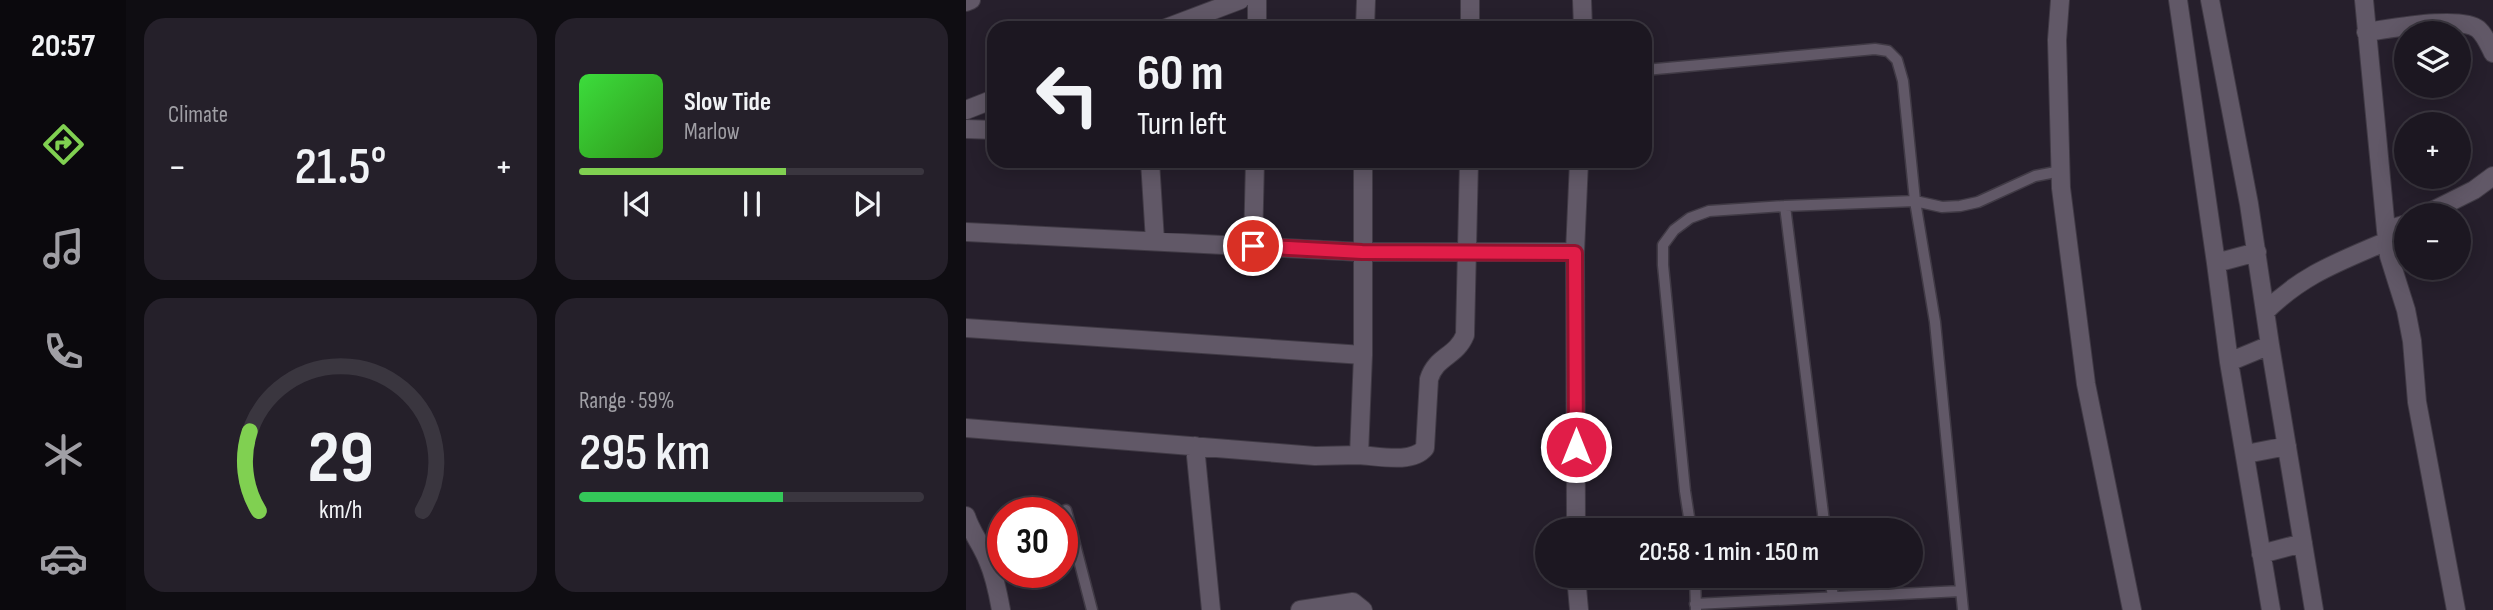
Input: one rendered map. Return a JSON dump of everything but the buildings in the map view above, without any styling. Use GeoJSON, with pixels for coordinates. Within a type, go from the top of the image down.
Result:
{"type":"FeatureCollection","features":[{"type":"Feature","properties":{"kind":"street"},"geometry":{"type":"LineString","coordinates":[[966,2],[971,0]]}},
{"type":"Feature","properties":{"kind":"street"},"geometry":{"type":"LineString","coordinates":[[1184,21],[1240,0]]}},
{"type":"Feature","properties":{"kind":"street"},"geometry":{"type":"LineString","coordinates":[[1257,0],[1257,21]]}},
{"type":"Feature","properties":{"kind":"street"},"geometry":{"type":"LineString","coordinates":[[1365,21],[1366,0]]}},
{"type":"Feature","properties":{"kind":"street"},"geometry":{"type":"LineString","coordinates":[[1470,0],[1470,21]]}},
{"type":"Feature","properties":{"kind":"street"},"geometry":{"type":"LineString","coordinates":[[1582,0],[1583,21]]}},
{"type":"Feature","properties":{"kind":"street"},"geometry":{"type":"LineString","coordinates":[[2060,0],[2057,40],[2061,171],[2086,384],[2132,610]]}},
{"type":"Feature","properties":{"kind":"street"},"geometry":{"type":"LineString","coordinates":[[2178,0],[2229,362],[2271,610]]}},
{"type":"Feature","properties":{"kind":"street"},"geometry":{"type":"LineString","coordinates":[[2210,0],[2257,252],[2314,610]]}},
{"type":"Feature","properties":{"kind":"street"},"geometry":{"type":"LineString","coordinates":[[2364,0],[2389,256],[2406,310],[2412,341],[2417,402],[2456,610]]}},
{"type":"Feature","properties":{"kind":"street"},"geometry":{"type":"LineString","coordinates":[[2366,32],[2438,23],[2460,24],[2476,27],[2493,53]]}},
{"type":"Feature","properties":{"kind":"street"},"geometry":{"type":"LineString","coordinates":[[966,110],[987,102]]}},
{"type":"Feature","properties":{"kind":"street"},"geometry":{"type":"LineString","coordinates":[[966,129],[987,130]]}},
{"type":"Feature","properties":{"kind":"street"},"geometry":{"type":"LineString","coordinates":[[1150,168],[1155,241]]}},
{"type":"Feature","properties":{"kind":"street"},"geometry":{"type":"LineString","coordinates":[[1253,246],[1255,168]]}},
{"type":"Feature","properties":{"kind":"street"},"geometry":{"type":"LineString","coordinates":[[1359,455],[1363,355],[1363,168]]}},
{"type":"Feature","properties":{"kind":"street"},"geometry":{"type":"LineString","coordinates":[[966,428],[1315,456],[1411,457],[1420,454],[1425,448],[1429,379],[1432,369],[1437,362],[1453,354],[1462,344],[1465,335],[1469,168]]}},
{"type":"Feature","properties":{"kind":"street"},"geometry":{"type":"LineString","coordinates":[[1576,518],[1575,253],[1578,168]]}},
{"type":"Feature","properties":{"kind":"street"},"geometry":{"type":"LineString","coordinates":[[2448,203],[2474,190],[2493,176]]}},
{"type":"Feature","properties":{"kind":"street"},"geometry":{"type":"LineString","coordinates":[[2265,312],[2283,294],[2315,272],[2394,231]]}},
{"type":"Feature","properties":{"kind":"street"},"geometry":{"type":"LineString","coordinates":[[966,232],[1362,252],[1575,253]]}},
{"type":"Feature","properties":{"kind":"street"},"geometry":{"type":"LineString","coordinates":[[2217,263],[2257,252]]}},
{"type":"Feature","properties":{"kind":"street"},"geometry":{"type":"LineString","coordinates":[[966,328],[1363,355]]}},
{"type":"Feature","properties":{"kind":"street"},"geometry":{"type":"LineString","coordinates":[[2229,362],[2270,345]]}},
{"type":"Feature","properties":{"kind":"street"},"geometry":{"type":"LineString","coordinates":[[1195,446],[1211,610]]}},
{"type":"Feature","properties":{"kind":"street"},"geometry":{"type":"LineString","coordinates":[[2246,454],[2287,446]]}},
{"type":"Feature","properties":{"kind":"street"},"geometry":{"type":"LineString","coordinates":[[966,516],[996,582],[1001,610]]}},
{"type":"Feature","properties":{"kind":"street"},"geometry":{"type":"LineString","coordinates":[[2261,555],[2303,542]]}},
{"type":"Feature","properties":{"kind":"street"},"geometry":{"type":"LineString","coordinates":[[1577,588],[1579,610]]}},
{"type":"Feature","properties":{"kind":"street"},"geometry":{"type":"LineString","coordinates":[[1300,610],[1353,602],[1363,610]]}},
{"type":"Feature","properties":{"kind":"lane"},"geometry":{"type":"LineString","coordinates":[[1652,69],[1875,49],[1888,51],[1897,60],[1903,81],[1914,201],[1935,322],[1963,610]]}},
{"type":"Feature","properties":{"kind":"lane"},"geometry":{"type":"LineString","coordinates":[[1689,518],[1662,245],[1674,230],[1690,218],[1709,211],[1914,201],[1961,206],[1978,202],[2035,176],[2061,171]]}},
{"type":"Feature","properties":{"kind":"lane"},"geometry":{"type":"LineString","coordinates":[[1785,206],[1824,518]]}},
{"type":"Feature","properties":{"kind":"lane"},"geometry":{"type":"LineString","coordinates":[[1078,556],[1092,610]]}},
{"type":"Feature","properties":{"kind":"lane"},"geometry":{"type":"LineString","coordinates":[[1695,588],[1696,607],[1961,591]]}},
{"type":"Feature","properties":{"kind":"lane"},"geometry":{"type":"LineString","coordinates":[[1832,588],[1833,597]]}},
{"type":"Feature","properties":{"kind":"route"},"geometry":{"type":"LineString","coordinates":[[1253,246],[1362,252],[1575,253],[1576,447]]}}]}
